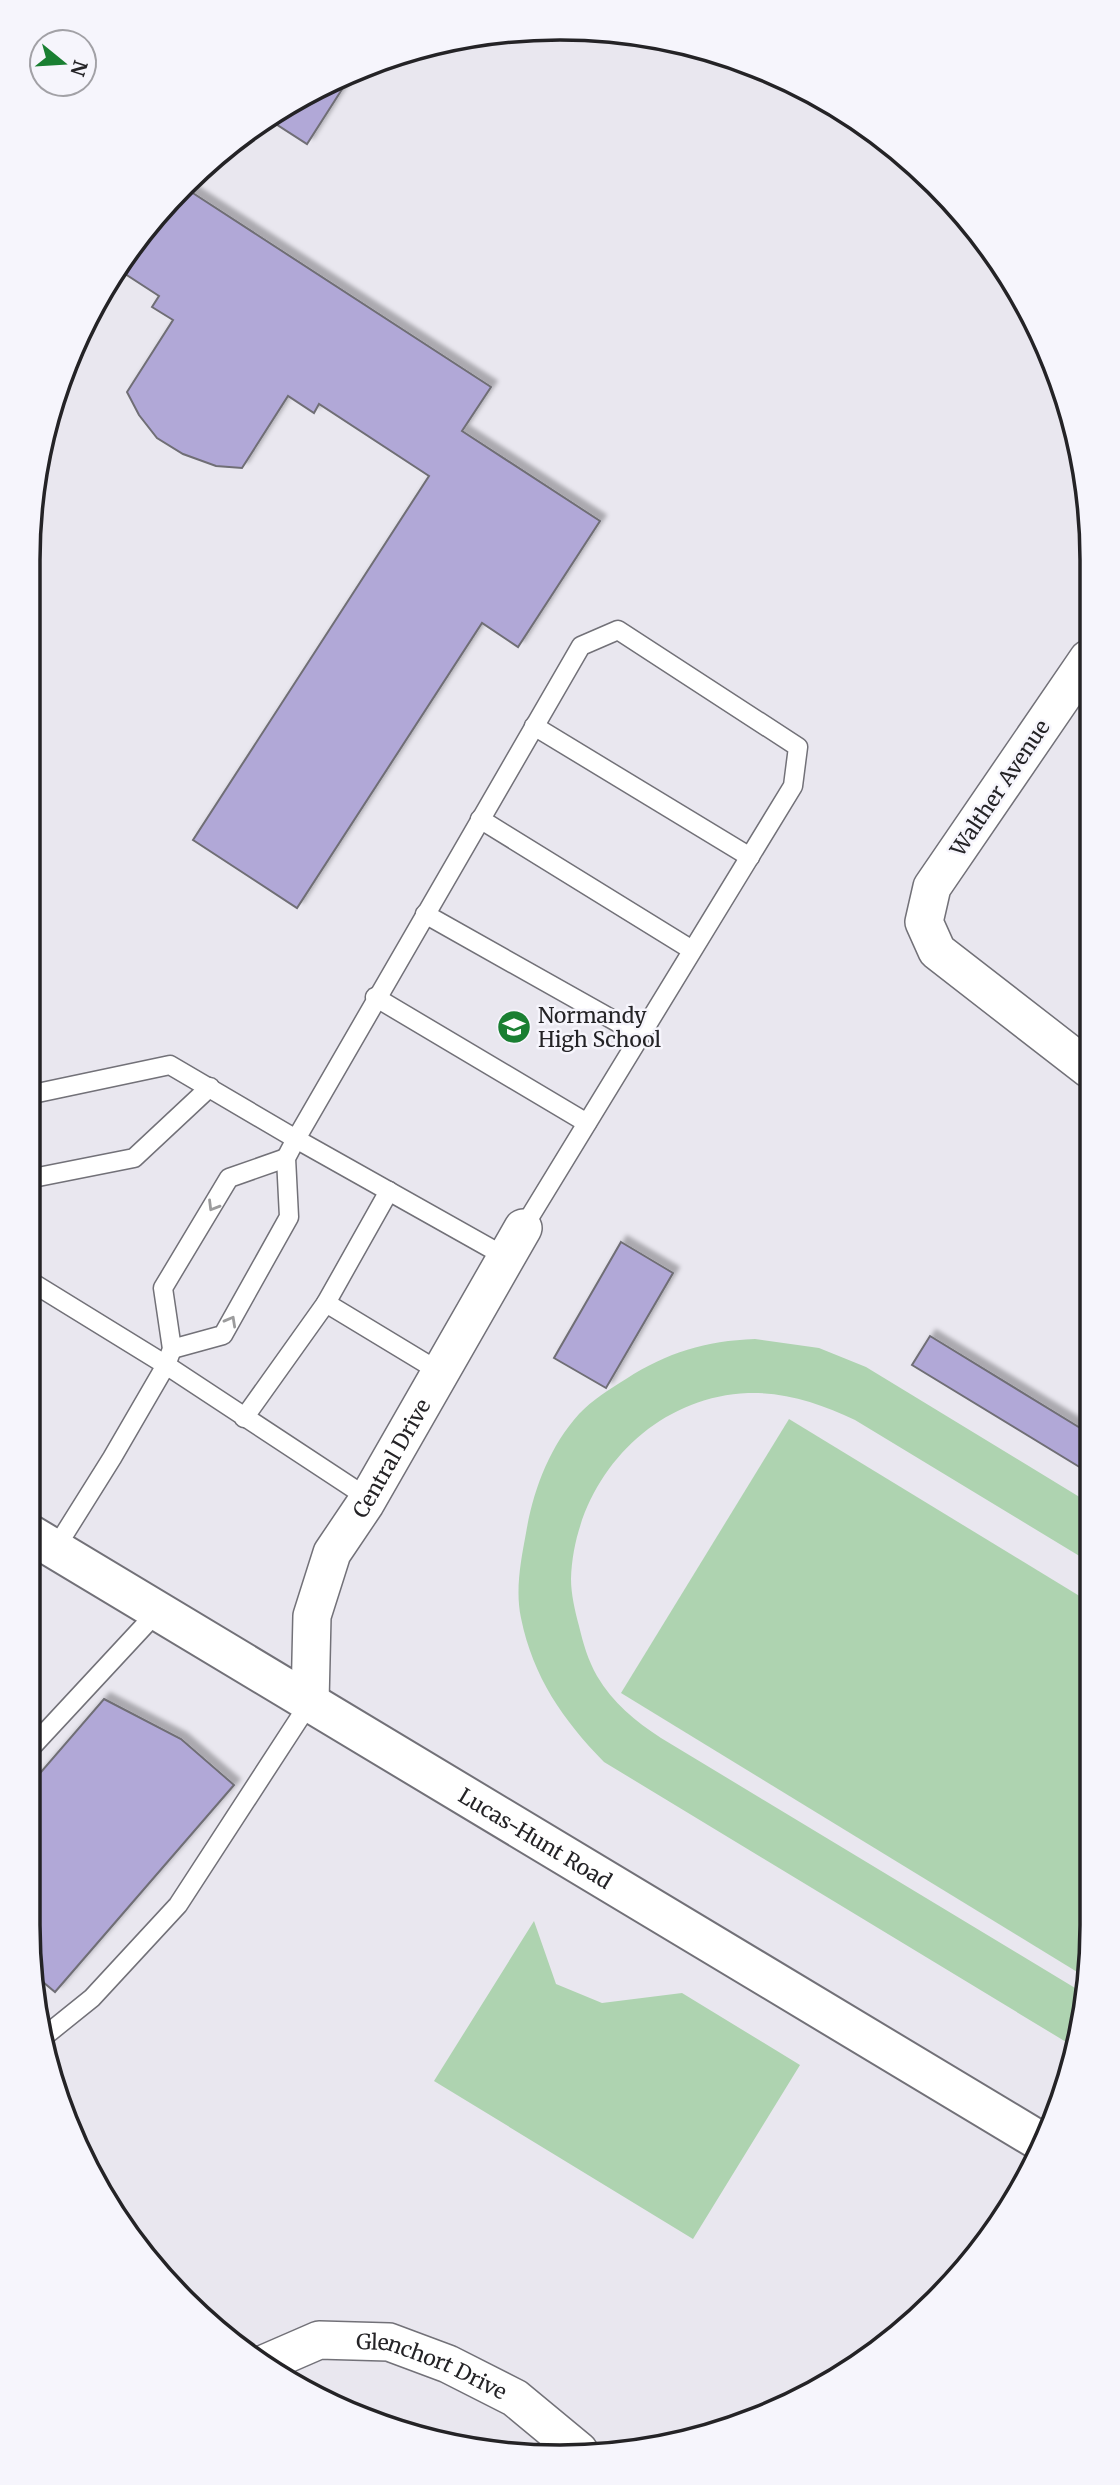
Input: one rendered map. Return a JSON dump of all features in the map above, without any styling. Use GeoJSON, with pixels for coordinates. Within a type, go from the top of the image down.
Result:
{"type":"FeatureCollection","features":[{"type":"Feature","properties":{"kind":"main road","name":"Lucas-Hunt Road"},"geometry":{"type":"LineString","coordinates":[[41,1541],[1034,2138]]}},
{"type":"Feature","properties":{"kind":"street","name":"Walther Avenue"},"geometry":{"type":"LineString","coordinates":[[1080,671],[932,887],[925,922],[937,951],[1080,1062]]}},
{"type":"Feature","properties":{"kind":"street","name":"Central Drive"},"geometry":{"type":"LineString","coordinates":[[310,1702],[312,1616],[332,1553],[368,1498],[514,1242]]}},
{"type":"Feature","properties":{"kind":"street","name":"Glenchort Drive"},"geometry":{"type":"LineString","coordinates":[[275,2359],[320,2340],[389,2342],[448,2364],[515,2398],[571,2445]]}},
{"type":"Feature","properties":{"kind":"lane"},"geometry":{"type":"LineString","coordinates":[[40,1093],[170,1065],[296,1139],[388,1191],[514,1242],[793,786],[798,747],[618,630],[581,646],[375,997],[296,1139],[286,1158],[289,1217],[223,1335],[169,1357]]}},
{"type":"Feature","properties":{"kind":"lane"},"geometry":{"type":"LineString","coordinates":[[534,726],[750,857]]}},
{"type":"Feature","properties":{"kind":"lane"},"geometry":{"type":"LineString","coordinates":[[480,819],[692,950]]}},
{"type":"Feature","properties":{"kind":"lane"},"geometry":{"type":"LineString","coordinates":[[425,914],[640,1035]]}},
{"type":"Feature","properties":{"kind":"lane"},"geometry":{"type":"LineString","coordinates":[[375,997],[587,1123]]}},
{"type":"Feature","properties":{"kind":"lane"},"geometry":{"type":"LineString","coordinates":[[40,1177],[134,1158],[210,1087]]}},
{"type":"Feature","properties":{"kind":"lane"},"geometry":{"type":"LineString","coordinates":[[41,1541],[112,1458],[169,1357],[163,1288],[229,1178],[286,1158]]}},
{"type":"Feature","properties":{"kind":"lane"},"geometry":{"type":"LineString","coordinates":[[244,1418],[326,1303],[388,1191]]}},
{"type":"Feature","properties":{"kind":"lane"},"geometry":{"type":"LineString","coordinates":[[40,1287],[169,1357],[244,1418],[368,1498]]}},
{"type":"Feature","properties":{"kind":"lane"},"geometry":{"type":"LineString","coordinates":[[326,1303],[440,1372]]}},
{"type":"Feature","properties":{"kind":"lane"},"geometry":{"type":"LineString","coordinates":[[40,1738],[158,1611]]}},
{"type":"Feature","properties":{"kind":"lane"},"geometry":{"type":"LineString","coordinates":[[51,2031],[92,1998],[178,1905],[310,1702]]}},
{"type":"Feature","properties":{"kind":"green space"},"geometry":{"type":"Polygon","coordinates":[[[755,1339],[819,1348],[866,1367],[1080,1497],[1080,1556],[842,1414],[803,1400],[762,1393],[712,1398],[679,1410],[649,1428],[624,1452],[602,1479],[586,1510],[575,1544],[571,1585],[573,1602],[591,1664],[603,1686],[617,1703],[661,1738],[1076,1988],[1066,2042],[604,1762],[563,1714],[542,1678],[526,1639],[521,1618],[519,1575],[533,1501],[551,1455],[568,1427],[601,1395],[672,1355],[720,1342],[755,1339]]]}},
{"type":"Feature","properties":{"kind":"green space"},"geometry":{"type":"Polygon","coordinates":[[[789,1419],[1080,1596],[1080,1925],[1077,1972],[621,1693],[789,1419]]]}},
{"type":"Feature","properties":{"kind":"green space"},"geometry":{"type":"Polygon","coordinates":[[[534,1921],[556,1984],[602,2003],[682,1993],[800,2065],[693,2239],[434,2081],[534,1921]]]}},
{"type":"Feature","properties":{"kind":"building"},"geometry":{"type":"Polygon","coordinates":[[[343,88],[307,144],[277,124],[343,88]]]}},
{"type":"Feature","properties":{"kind":"building"},"geometry":{"type":"Polygon","coordinates":[[[192,192],[491,387],[462,431],[600,521],[518,647],[482,623],[297,908],[193,840],[429,476],[319,404],[314,413],[288,396],[242,468],[216,466],[183,454],[157,438],[139,415],[127,392],[173,320],[152,307],[159,296],[126,274],[169,217],[192,192]]]}},
{"type":"Feature","properties":{"kind":"building"},"geometry":{"type":"Polygon","coordinates":[[[621,1242],[673,1273],[606,1388],[554,1358],[621,1242]]]}},
{"type":"Feature","properties":{"kind":"building"},"geometry":{"type":"Polygon","coordinates":[[[930,1336],[1080,1428],[1080,1467],[912,1365],[930,1336]]]}},
{"type":"Feature","properties":{"kind":"building"},"geometry":{"type":"Polygon","coordinates":[[[104,1699],[181,1739],[234,1785],[55,1992],[44,1983],[41,1959],[40,1773],[104,1699]]]}},
{"type":"Feature","properties":{"kind":"place","name":"Normandy High School"},"geometry":{"type":"Point","coordinates":[514,1027]}}]}
